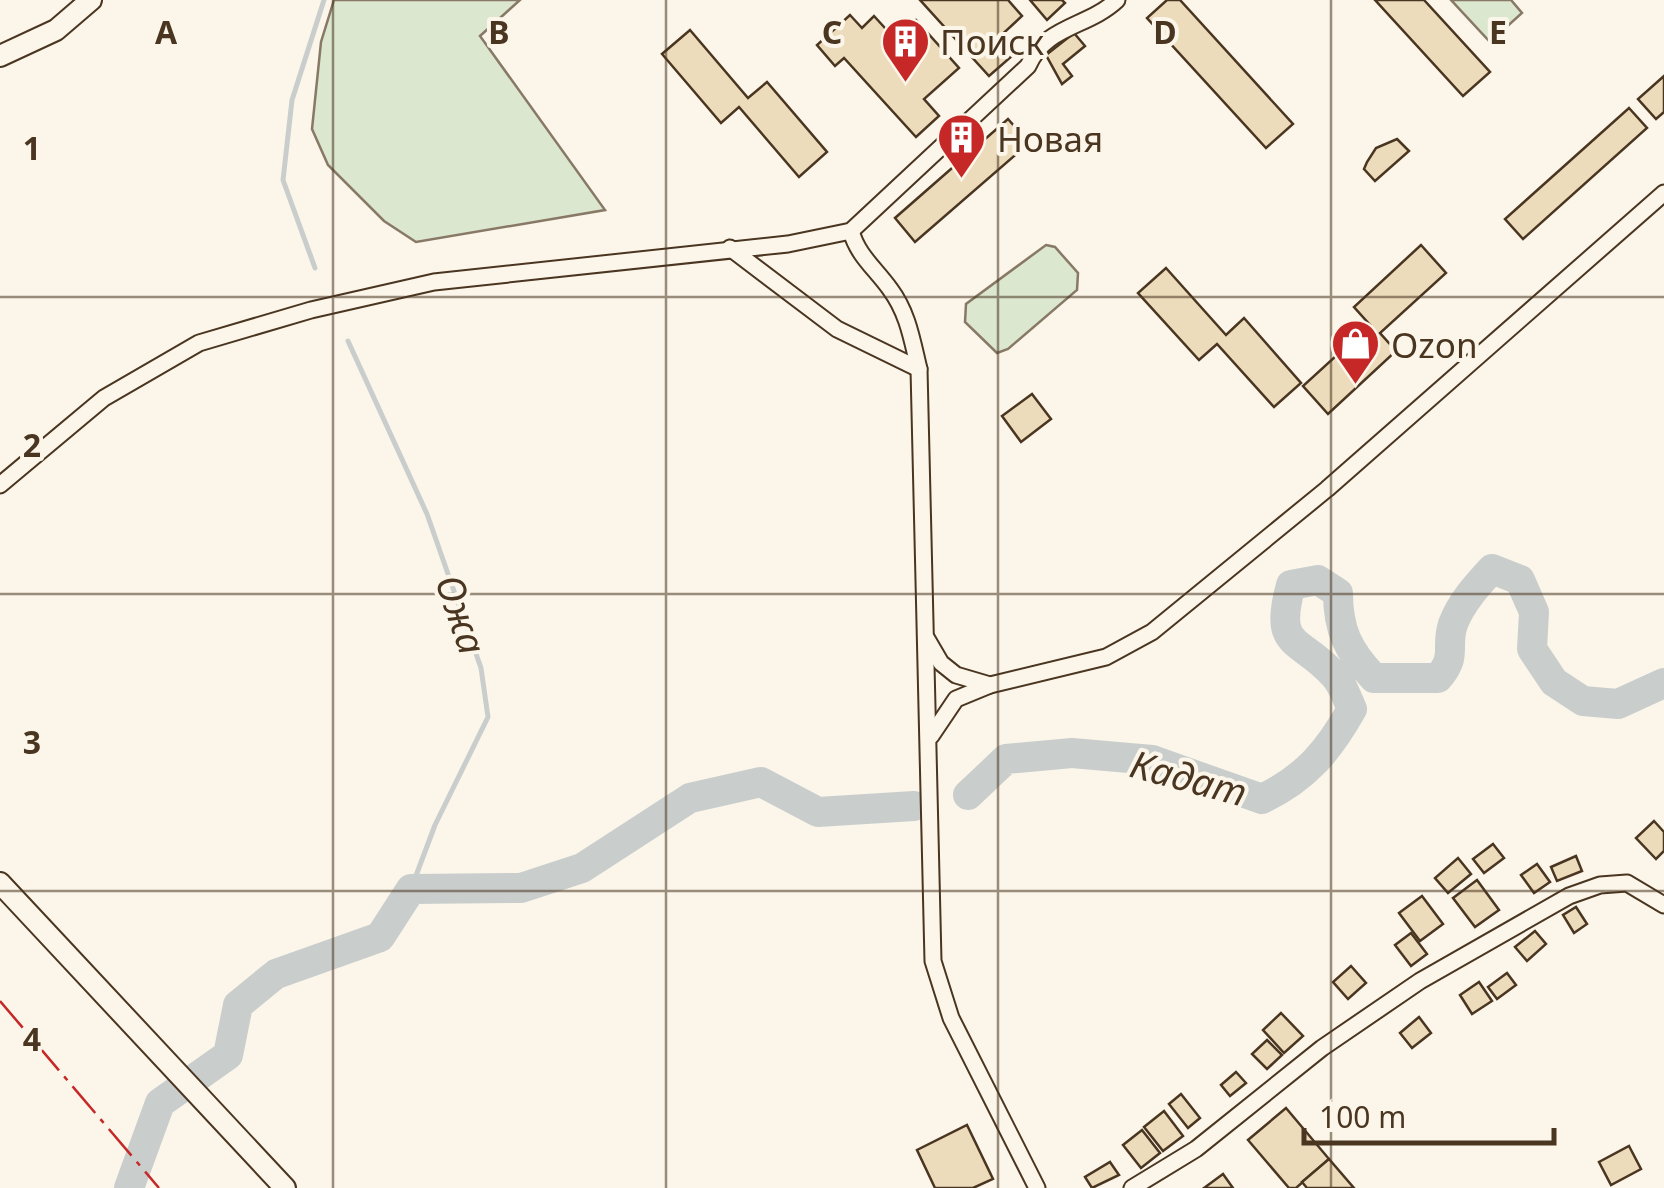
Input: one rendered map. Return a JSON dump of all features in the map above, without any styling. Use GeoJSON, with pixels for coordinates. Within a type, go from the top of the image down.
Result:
{"type":"FeatureCollection","features":[{"type":"Feature","properties":{"kind":"street"},"geometry":{"type":"LineString","coordinates":[[0,56],[56,30],[92,0]]}},
{"type":"Feature","properties":{"kind":"street"},"geometry":{"type":"LineString","coordinates":[[0,485],[104,398],[198,343],[311,310],[434,282],[788,244],[850,231],[1028,66],[1036,48],[1062,28],[1116,0]]}},
{"type":"Feature","properties":{"kind":"street"},"geometry":{"type":"LineString","coordinates":[[930,740],[937,721],[956,699],[990,686],[1106,657],[1152,632],[1326,490],[1664,194]]}},
{"type":"Feature","properties":{"kind":"street"},"geometry":{"type":"LineString","coordinates":[[850,231],[856,250],[890,289],[908,322],[919,370],[933,961],[940,992],[1037,1188]]}},
{"type":"Feature","properties":{"kind":"street"},"geometry":{"type":"LineString","coordinates":[[730,248],[837,329],[919,370]]}},
{"type":"Feature","properties":{"kind":"street"},"geometry":{"type":"LineString","coordinates":[[924,636],[941,663],[956,675],[990,686]]}},
{"type":"Feature","properties":{"kind":"street"},"geometry":{"type":"LineString","coordinates":[[0,882],[285,1188]]}},
{"type":"Feature","properties":{"kind":"street"},"geometry":{"type":"LineString","coordinates":[[1132,1188],[1196,1149],[1322,1048],[1420,981],[1569,896],[1600,885],[1627,883],[1664,906]]}},
{"type":"Feature","properties":{"kind":"green space"},"geometry":{"type":"Polygon","coordinates":[[[334,0],[520,0],[480,36],[605,210],[416,242],[384,221],[328,165],[312,129],[321,42],[334,0]]]}},
{"type":"Feature","properties":{"kind":"green space"},"geometry":{"type":"Polygon","coordinates":[[[1451,0],[1511,0],[1522,13],[1490,42],[1451,0]]]}},
{"type":"Feature","properties":{"kind":"green space"},"geometry":{"type":"Polygon","coordinates":[[[1046,245],[1055,247],[1078,273],[1077,290],[1008,349],[997,353],[965,322],[966,304],[1046,245]]]}},
{"type":"Feature","properties":{"kind":"building"},"geometry":{"type":"Polygon","coordinates":[[[920,0],[1008,0],[1022,16],[997,39],[1012,56],[989,76],[920,0]]]}},
{"type":"Feature","properties":{"kind":"building"},"geometry":{"type":"Polygon","coordinates":[[[1030,0],[1062,0],[1065,3],[1047,20],[1030,0]]]}},
{"type":"Feature","properties":{"kind":"building"},"geometry":{"type":"Polygon","coordinates":[[[1167,0],[1180,0],[1293,124],[1266,148],[1147,18],[1167,0]]]}},
{"type":"Feature","properties":{"kind":"building"},"geometry":{"type":"Polygon","coordinates":[[[1375,0],[1424,0],[1490,72],[1463,96],[1375,0]]]}},
{"type":"Feature","properties":{"kind":"building","name":"Поиск"},"geometry":{"type":"Polygon","coordinates":[[[850,15],[862,28],[874,16],[895,39],[916,20],[959,68],[924,99],[939,116],[916,137],[844,58],[835,66],[817,45],[850,15]]]}},
{"type":"Feature","properties":{"kind":"building"},"geometry":{"type":"Polygon","coordinates":[[[690,30],[748,98],[767,82],[827,152],[799,177],[739,107],[721,123],[662,54],[690,30]]]}},
{"type":"Feature","properties":{"kind":"building"},"geometry":{"type":"Polygon","coordinates":[[[1074,33],[1085,46],[1063,64],[1072,76],[1062,84],[1046,55],[1074,33]]]}},
{"type":"Feature","properties":{"kind":"building"},"geometry":{"type":"Polygon","coordinates":[[[1664,76],[1664,112],[1656,119],[1638,99],[1664,76]]]}},
{"type":"Feature","properties":{"kind":"building"},"geometry":{"type":"Polygon","coordinates":[[[1629,108],[1647,128],[1523,239],[1505,219],[1629,108]]]}},
{"type":"Feature","properties":{"kind":"building","name":"Новая"},"geometry":{"type":"Polygon","coordinates":[[[1008,119],[1029,143],[915,242],[895,218],[1008,119]]]}},
{"type":"Feature","properties":{"kind":"building"},"geometry":{"type":"Polygon","coordinates":[[[1397,139],[1409,151],[1375,181],[1364,169],[1367,162],[1376,148],[1397,139]]]}},
{"type":"Feature","properties":{"kind":"building"},"geometry":{"type":"Polygon","coordinates":[[[1421,245],[1446,273],[1380,333],[1396,351],[1328,414],[1303,386],[1370,325],[1354,307],[1421,245]]]}},
{"type":"Feature","properties":{"kind":"building"},"geometry":{"type":"Polygon","coordinates":[[[1166,268],[1226,335],[1244,318],[1301,383],[1274,407],[1217,344],[1199,360],[1138,293],[1166,268]]]}},
{"type":"Feature","properties":{"kind":"building"},"geometry":{"type":"Polygon","coordinates":[[[1032,394],[1051,419],[1021,442],[1002,416],[1032,394]]]}},
{"type":"Feature","properties":{"kind":"building"},"geometry":{"type":"Polygon","coordinates":[[[1654,821],[1664,832],[1664,851],[1656,859],[1636,838],[1654,821]]]}},
{"type":"Feature","properties":{"kind":"building"},"geometry":{"type":"Polygon","coordinates":[[[1493,844],[1504,858],[1484,873],[1473,859],[1493,844]]]}},
{"type":"Feature","properties":{"kind":"building"},"geometry":{"type":"Polygon","coordinates":[[[1576,856],[1582,871],[1557,881],[1551,867],[1576,856]]]}},
{"type":"Feature","properties":{"kind":"building"},"geometry":{"type":"Polygon","coordinates":[[[1458,858],[1471,874],[1448,893],[1435,878],[1458,858]]]}},
{"type":"Feature","properties":{"kind":"building"},"geometry":{"type":"Polygon","coordinates":[[[1537,864],[1550,882],[1534,893],[1521,875],[1537,864]]]}},
{"type":"Feature","properties":{"kind":"building"},"geometry":{"type":"Polygon","coordinates":[[[1477,880],[1499,910],[1475,927],[1453,898],[1477,880]]]}},
{"type":"Feature","properties":{"kind":"building"},"geometry":{"type":"Polygon","coordinates":[[[1422,896],[1443,924],[1420,941],[1399,913],[1422,896]]]}},
{"type":"Feature","properties":{"kind":"building"},"geometry":{"type":"Polygon","coordinates":[[[1576,907],[1587,924],[1574,933],[1563,915],[1576,907]]]}},
{"type":"Feature","properties":{"kind":"building"},"geometry":{"type":"Polygon","coordinates":[[[1535,931],[1546,944],[1527,961],[1515,947],[1535,931]]]}},
{"type":"Feature","properties":{"kind":"building"},"geometry":{"type":"Polygon","coordinates":[[[1411,933],[1427,954],[1411,966],[1395,945],[1411,933]]]}},
{"type":"Feature","properties":{"kind":"building"},"geometry":{"type":"Polygon","coordinates":[[[1351,966],[1366,983],[1348,999],[1333,982],[1351,966]]]}},
{"type":"Feature","properties":{"kind":"building"},"geometry":{"type":"Polygon","coordinates":[[[1507,973],[1516,985],[1497,999],[1488,987],[1507,973]]]}},
{"type":"Feature","properties":{"kind":"building"},"geometry":{"type":"Polygon","coordinates":[[[1479,982],[1492,1001],[1472,1014],[1460,995],[1479,982]]]}},
{"type":"Feature","properties":{"kind":"building"},"geometry":{"type":"Polygon","coordinates":[[[1281,1013],[1303,1036],[1284,1053],[1263,1030],[1281,1013]]]}},
{"type":"Feature","properties":{"kind":"building"},"geometry":{"type":"Polygon","coordinates":[[[1419,1017],[1431,1033],[1412,1048],[1400,1033],[1419,1017]]]}},
{"type":"Feature","properties":{"kind":"building"},"geometry":{"type":"Polygon","coordinates":[[[1267,1040],[1282,1055],[1267,1069],[1252,1054],[1267,1040]]]}},
{"type":"Feature","properties":{"kind":"building"},"geometry":{"type":"Polygon","coordinates":[[[1236,1072],[1246,1083],[1230,1096],[1221,1085],[1236,1072]]]}},
{"type":"Feature","properties":{"kind":"building"},"geometry":{"type":"Polygon","coordinates":[[[1181,1094],[1200,1118],[1188,1128],[1169,1104],[1181,1094]]]}},
{"type":"Feature","properties":{"kind":"building"},"geometry":{"type":"Polygon","coordinates":[[[1286,1108],[1329,1159],[1296,1188],[1289,1188],[1248,1140],[1286,1108]]]}},
{"type":"Feature","properties":{"kind":"building"},"geometry":{"type":"Polygon","coordinates":[[[1164,1111],[1183,1136],[1163,1151],[1144,1127],[1164,1111]]]}},
{"type":"Feature","properties":{"kind":"building"},"geometry":{"type":"Polygon","coordinates":[[[967,1125],[993,1179],[973,1188],[935,1188],[917,1150],[967,1125]]]}},
{"type":"Feature","properties":{"kind":"building"},"geometry":{"type":"Polygon","coordinates":[[[1142,1130],[1160,1153],[1141,1168],[1123,1145],[1142,1130]]]}},
{"type":"Feature","properties":{"kind":"building"},"geometry":{"type":"Polygon","coordinates":[[[1629,1146],[1641,1169],[1611,1185],[1599,1162],[1629,1146]]]}},
{"type":"Feature","properties":{"kind":"building"},"geometry":{"type":"Polygon","coordinates":[[[1329,1159],[1354,1188],[1307,1188],[1302,1182],[1329,1159]]]}},
{"type":"Feature","properties":{"kind":"building"},"geometry":{"type":"Polygon","coordinates":[[[1110,1162],[1119,1175],[1092,1188],[1085,1177],[1110,1162]]]}},
{"type":"Feature","properties":{"kind":"building"},"geometry":{"type":"Polygon","coordinates":[[[1223,1174],[1233,1188],[1204,1188],[1223,1174]]]}},
{"type":"Feature","properties":{"kind":"waterway","name":"Ожа"},"geometry":{"type":"LineString","coordinates":[[315,268],[283,180],[292,100],[324,0]]}},
{"type":"Feature","properties":{"kind":"waterway","name":"Ожа"},"geometry":{"type":"LineString","coordinates":[[348,341],[427,514],[481,668],[488,717],[435,825],[411,889]]}},
{"type":"Feature","properties":{"kind":"waterway","name":"Кадат"},"geometry":{"type":"LineString","coordinates":[[968,795],[1006,759],[1072,753],[1152,760],[1262,799],[1278,791],[1315,761],[1352,709],[1336,678],[1287,632],[1286,606],[1291,585],[1318,580],[1338,593],[1346,639],[1374,678],[1438,678],[1448,663],[1456,616],[1492,569],[1520,580],[1534,612],[1532,649],[1554,682],[1583,701],[1618,704],[1664,683]]}},
{"type":"Feature","properties":{"kind":"waterway","name":"Кадат"},"geometry":{"type":"LineString","coordinates":[[129,1188],[160,1103],[228,1055],[238,1005],[276,974],[380,937],[411,889],[521,888],[582,868],[690,798],[761,782],[818,812],[914,806]]}},
{"type":"Feature","properties":{"kind":"power"},"geometry":{"type":"LineString","coordinates":[[0,1001],[159,1188]]}},
{"type":"Feature","properties":{"kind":"place","name":"Поиск"},"geometry":{"type":"Point","coordinates":[905,84]}},
{"type":"Feature","properties":{"kind":"place","name":"Новая"},"geometry":{"type":"Point","coordinates":[962,180]}},
{"type":"Feature","properties":{"kind":"place","name":"Ozon"},"geometry":{"type":"Point","coordinates":[1356,386]}}]}
